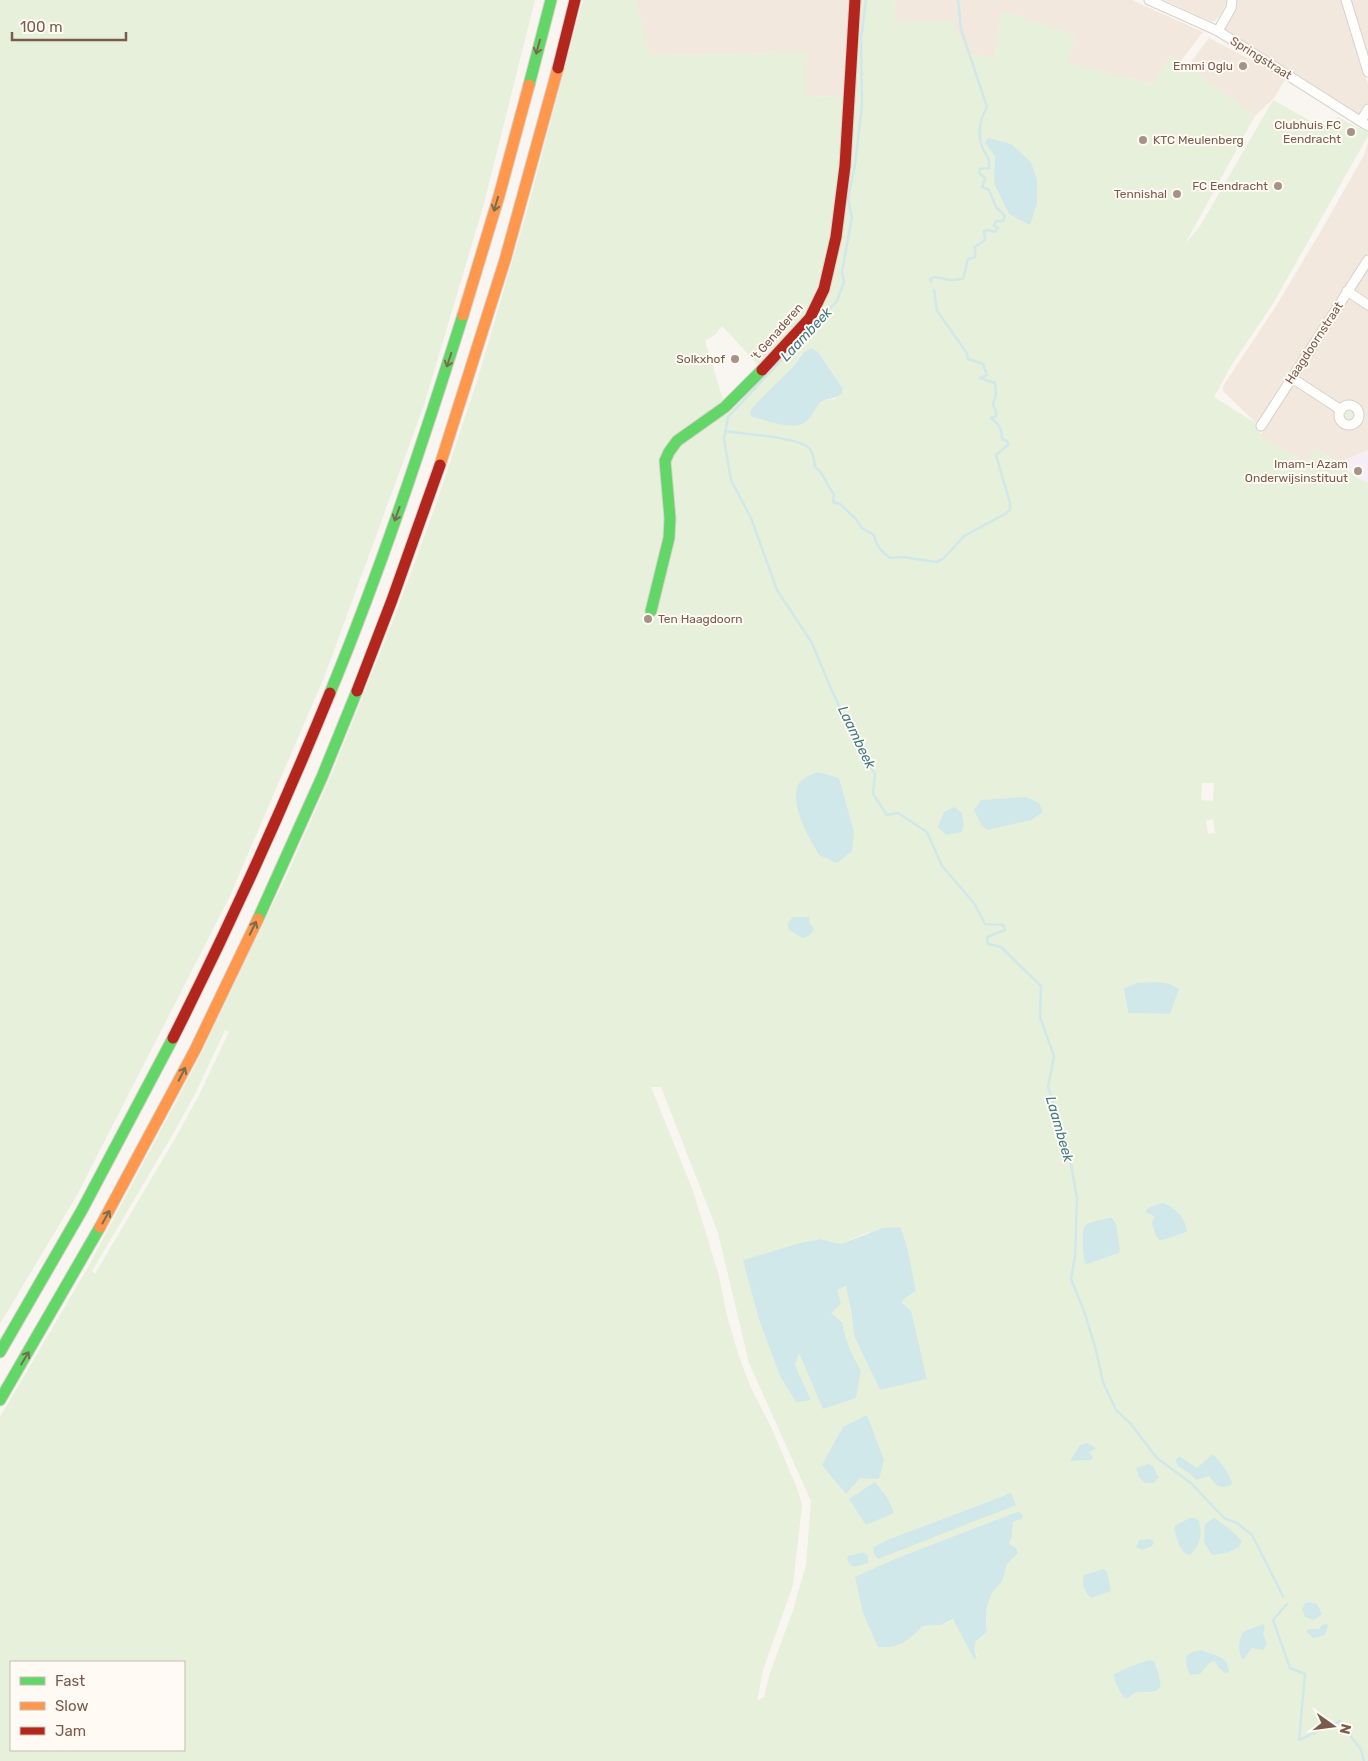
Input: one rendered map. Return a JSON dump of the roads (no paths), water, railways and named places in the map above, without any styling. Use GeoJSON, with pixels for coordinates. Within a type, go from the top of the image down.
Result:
{"type":"FeatureCollection","features":[{"type":"Feature","properties":{"kind":"main road"},"geometry":{"type":"LineString","coordinates":[[0,1352],[101,1175],[171,1042],[236,908],[298,770],[371,587],[438,395],[495,208],[550,0]]}},
{"type":"Feature","properties":{"kind":"main road"},"geometry":{"type":"LineString","coordinates":[[0,1400],[50,1317],[123,1186],[193,1052],[263,908],[321,779],[359,687],[427,505],[462,402],[519,214],[575,0]]}},
{"type":"Feature","properties":{"kind":"main road","name":"'t Genaderen"},"geometry":{"type":"LineString","coordinates":[[651,611],[669,538],[670,518],[665,461],[669,452],[677,441],[725,407],[753,380],[805,324],[818,304],[824,289],[836,237],[845,166],[856,0]]}},
{"type":"Feature","properties":{"kind":"street","name":"Springstraat"},"geometry":{"type":"LineString","coordinates":[[1149,0],[1218,31],[1364,124]]}},
{"type":"Feature","properties":{"kind":"street"},"geometry":{"type":"LineString","coordinates":[[1218,31],[1231,8],[1232,0]]}},
{"type":"Feature","properties":{"kind":"street"},"geometry":{"type":"LineString","coordinates":[[1346,0],[1367,67]]}},
{"type":"Feature","properties":{"kind":"street"},"geometry":{"type":"LineString","coordinates":[[1364,124],[1368,109]]}},
{"type":"Feature","properties":{"kind":"street","name":"Haagdoornstraat"},"geometry":{"type":"LineString","coordinates":[[1261,426],[1368,260]]}},
{"type":"Feature","properties":{"kind":"street"},"geometry":{"type":"LineString","coordinates":[[1347,291],[1368,305]]}},
{"type":"Feature","properties":{"kind":"street"},"geometry":{"type":"LineString","coordinates":[[1292,378],[1341,410]]}},
{"type":"Feature","properties":{"kind":"water"},"geometry":{"type":"Polygon","coordinates":[[[988,138],[1011,144],[1031,162],[1037,180],[1037,203],[1030,225],[1009,214],[994,183],[995,156],[985,143],[988,138]]]}},
{"type":"Feature","properties":{"kind":"water"},"geometry":{"type":"Polygon","coordinates":[[[811,348],[818,352],[843,388],[842,393],[821,402],[809,418],[800,425],[778,424],[751,416],[750,411],[764,395],[789,371],[803,353],[811,348]]]}},
{"type":"Feature","properties":{"kind":"water"},"geometry":{"type":"Polygon","coordinates":[[[817,772],[839,778],[854,832],[852,851],[837,863],[819,855],[800,817],[797,806],[798,786],[803,779],[817,772]]]}},
{"type":"Feature","properties":{"kind":"water"},"geometry":{"type":"Polygon","coordinates":[[[1026,797],[1039,803],[1043,812],[1031,820],[988,830],[982,826],[974,810],[981,800],[1026,797]]]}},
{"type":"Feature","properties":{"kind":"water"},"geometry":{"type":"Polygon","coordinates":[[[954,807],[962,813],[964,826],[961,832],[946,835],[938,827],[944,812],[954,807]]]}},
{"type":"Feature","properties":{"kind":"water"},"geometry":{"type":"Polygon","coordinates":[[[793,917],[810,917],[809,922],[814,929],[810,935],[802,938],[788,929],[788,923],[793,917]]]}},
{"type":"Feature","properties":{"kind":"water"},"geometry":{"type":"Polygon","coordinates":[[[1157,982],[1170,984],[1179,989],[1170,1014],[1128,1013],[1124,988],[1137,983],[1157,982]]]}},
{"type":"Feature","properties":{"kind":"water"},"geometry":{"type":"Polygon","coordinates":[[[1161,1203],[1170,1206],[1178,1213],[1185,1223],[1187,1232],[1160,1241],[1156,1236],[1152,1223],[1154,1217],[1145,1212],[1148,1208],[1161,1203]]]}},
{"type":"Feature","properties":{"kind":"water"},"geometry":{"type":"Polygon","coordinates":[[[1112,1218],[1116,1224],[1119,1253],[1087,1264],[1085,1263],[1083,1238],[1085,1226],[1112,1218]]]}},
{"type":"Feature","properties":{"kind":"water"},"geometry":{"type":"Polygon","coordinates":[[[900,1227],[908,1251],[916,1291],[904,1299],[902,1303],[911,1311],[927,1379],[880,1390],[854,1336],[846,1286],[837,1290],[841,1304],[831,1313],[842,1322],[849,1347],[861,1370],[856,1398],[823,1409],[799,1353],[795,1365],[811,1400],[796,1402],[780,1376],[759,1320],[743,1260],[800,1243],[821,1239],[841,1244],[883,1228],[900,1227]]]}},
{"type":"Feature","properties":{"kind":"water"},"geometry":{"type":"Polygon","coordinates":[[[867,1415],[884,1460],[879,1479],[860,1478],[846,1494],[822,1465],[843,1427],[867,1415]]]}},
{"type":"Feature","properties":{"kind":"water"},"geometry":{"type":"Polygon","coordinates":[[[1087,1443],[1097,1448],[1089,1452],[1093,1457],[1091,1460],[1070,1461],[1080,1445],[1087,1443]]]}},
{"type":"Feature","properties":{"kind":"water"},"geometry":{"type":"Polygon","coordinates":[[[1212,1455],[1215,1456],[1226,1470],[1232,1482],[1231,1485],[1218,1486],[1209,1476],[1196,1480],[1176,1463],[1179,1456],[1197,1468],[1212,1455]]]}},
{"type":"Feature","properties":{"kind":"water"},"geometry":{"type":"Polygon","coordinates":[[[1148,1464],[1153,1466],[1159,1478],[1153,1483],[1145,1483],[1139,1477],[1136,1468],[1148,1464]]]}},
{"type":"Feature","properties":{"kind":"water"},"geometry":{"type":"Polygon","coordinates":[[[875,1482],[887,1497],[894,1513],[866,1525],[849,1499],[875,1482]]]}},
{"type":"Feature","properties":{"kind":"water"},"geometry":{"type":"Polygon","coordinates":[[[1011,1493],[1016,1505],[878,1559],[874,1554],[873,1547],[887,1540],[1011,1493]]]}},
{"type":"Feature","properties":{"kind":"water"},"geometry":{"type":"Polygon","coordinates":[[[1019,1511],[1023,1516],[1022,1519],[1013,1522],[1012,1536],[1009,1544],[1016,1548],[1018,1553],[1007,1564],[1002,1582],[990,1598],[986,1610],[987,1631],[975,1644],[976,1658],[974,1659],[953,1619],[941,1625],[923,1626],[898,1645],[878,1647],[863,1613],[855,1577],[897,1558],[1019,1511]]]}},
{"type":"Feature","properties":{"kind":"water"},"geometry":{"type":"Polygon","coordinates":[[[1190,1518],[1195,1518],[1199,1521],[1200,1539],[1190,1555],[1184,1553],[1179,1545],[1174,1529],[1176,1525],[1190,1518]]]}},
{"type":"Feature","properties":{"kind":"water"},"geometry":{"type":"Polygon","coordinates":[[[1214,1518],[1230,1529],[1242,1541],[1239,1547],[1229,1552],[1211,1554],[1204,1542],[1205,1524],[1214,1518]]]}},
{"type":"Feature","properties":{"kind":"water"},"geometry":{"type":"Polygon","coordinates":[[[1150,1539],[1154,1542],[1152,1546],[1142,1550],[1136,1547],[1139,1540],[1150,1539]]]}},
{"type":"Feature","properties":{"kind":"water"},"geometry":{"type":"Polygon","coordinates":[[[864,1552],[868,1556],[868,1563],[854,1567],[848,1562],[848,1556],[864,1552]]]}},
{"type":"Feature","properties":{"kind":"water"},"geometry":{"type":"Polygon","coordinates":[[[1104,1569],[1107,1572],[1111,1591],[1091,1598],[1084,1588],[1084,1575],[1104,1569]]]}},
{"type":"Feature","properties":{"kind":"water"},"geometry":{"type":"Polygon","coordinates":[[[1305,1603],[1317,1604],[1322,1614],[1313,1620],[1305,1617],[1302,1609],[1305,1603]]]}},
{"type":"Feature","properties":{"kind":"water"},"geometry":{"type":"Polygon","coordinates":[[[1263,1624],[1265,1626],[1263,1634],[1267,1643],[1263,1650],[1252,1648],[1242,1659],[1239,1646],[1242,1634],[1263,1624]]]}},
{"type":"Feature","properties":{"kind":"water"},"geometry":{"type":"Polygon","coordinates":[[[1325,1624],[1328,1625],[1323,1636],[1313,1638],[1306,1631],[1309,1629],[1319,1629],[1325,1624]]]}},
{"type":"Feature","properties":{"kind":"water"},"geometry":{"type":"Polygon","coordinates":[[[1201,1650],[1223,1659],[1229,1672],[1225,1673],[1218,1667],[1215,1661],[1209,1663],[1200,1674],[1190,1675],[1186,1658],[1190,1653],[1201,1650]]]}},
{"type":"Feature","properties":{"kind":"water"},"geometry":{"type":"Polygon","coordinates":[[[1149,1660],[1154,1661],[1157,1668],[1160,1688],[1155,1692],[1137,1692],[1127,1699],[1123,1697],[1114,1675],[1149,1660]]]}},
{"type":"Feature","properties":{"kind":"waterway","name":"Laambeek"},"geometry":{"type":"LineString","coordinates":[[866,0],[861,39],[862,105],[855,165],[848,199],[852,217],[842,272],[844,282],[837,301],[728,417],[724,439],[731,480],[751,518],[777,590],[812,643],[832,691],[875,774],[873,794],[887,815],[898,813],[927,832],[942,866],[974,903],[985,924],[1003,925],[1005,930],[987,937],[988,944],[1001,947],[1041,986],[1040,1017],[1054,1056],[1048,1087],[1067,1142],[1077,1198],[1075,1256],[1071,1279],[1085,1314],[1103,1382],[1116,1410],[1130,1423],[1157,1458],[1192,1484],[1224,1518],[1237,1523],[1252,1535],[1283,1596]]}},
{"type":"Feature","properties":{"kind":"waterway"},"geometry":{"type":"LineString","coordinates":[[931,282],[930,279],[935,277],[950,280],[963,279],[968,259],[975,257],[975,247],[985,240],[984,231],[995,232],[998,228],[994,226],[996,221],[1003,221],[1005,216],[996,207],[989,190],[982,187],[985,178],[979,173],[980,169],[989,168],[988,158],[980,138],[982,118],[987,107],[961,29],[958,0]]}},
{"type":"Feature","properties":{"kind":"waterway"},"geometry":{"type":"LineString","coordinates":[[725,431],[803,444],[811,450],[815,467],[834,494],[833,502],[840,504],[856,519],[862,528],[874,535],[882,551],[890,558],[902,557],[937,562],[944,558],[964,536],[1010,510],[1010,503],[996,455],[1008,445],[1007,441],[1002,439],[1000,427],[991,418],[996,416],[993,405],[996,394],[995,383],[980,378],[987,375],[983,364],[968,359],[967,353],[937,311],[934,290]]}},
{"type":"Feature","properties":{"kind":"waterway","name":"Laambeek"},"geometry":{"type":"LineString","coordinates":[[1287,1604],[1273,1620],[1290,1668],[1305,1674],[1299,1740],[1340,1721],[1361,1750],[1364,1761]]}},
{"type":"Feature","properties":{"kind":"place","name":"Emmi Oglu"},"geometry":{"type":"Point","coordinates":[1243,66]}},
{"type":"Feature","properties":{"kind":"place","name":"Clubhuis FC Eendracht"},"geometry":{"type":"Point","coordinates":[1351,132]}},
{"type":"Feature","properties":{"kind":"place","name":"KTC Meulenberg"},"geometry":{"type":"Point","coordinates":[1143,140]}},
{"type":"Feature","properties":{"kind":"place","name":"FC Eendracht"},"geometry":{"type":"Point","coordinates":[1278,186]}},
{"type":"Feature","properties":{"kind":"place","name":"Tennishal"},"geometry":{"type":"Point","coordinates":[1177,194]}},
{"type":"Feature","properties":{"kind":"place","name":"Solkxhof"},"geometry":{"type":"Point","coordinates":[735,359]}},
{"type":"Feature","properties":{"kind":"place","name":"Imam-ı Azam Onderwijsinstituut"},"geometry":{"type":"Point","coordinates":[1358,471]}},
{"type":"Feature","properties":{"kind":"place","name":"Ten Haagdoorn"},"geometry":{"type":"Point","coordinates":[648,619]}}]}
